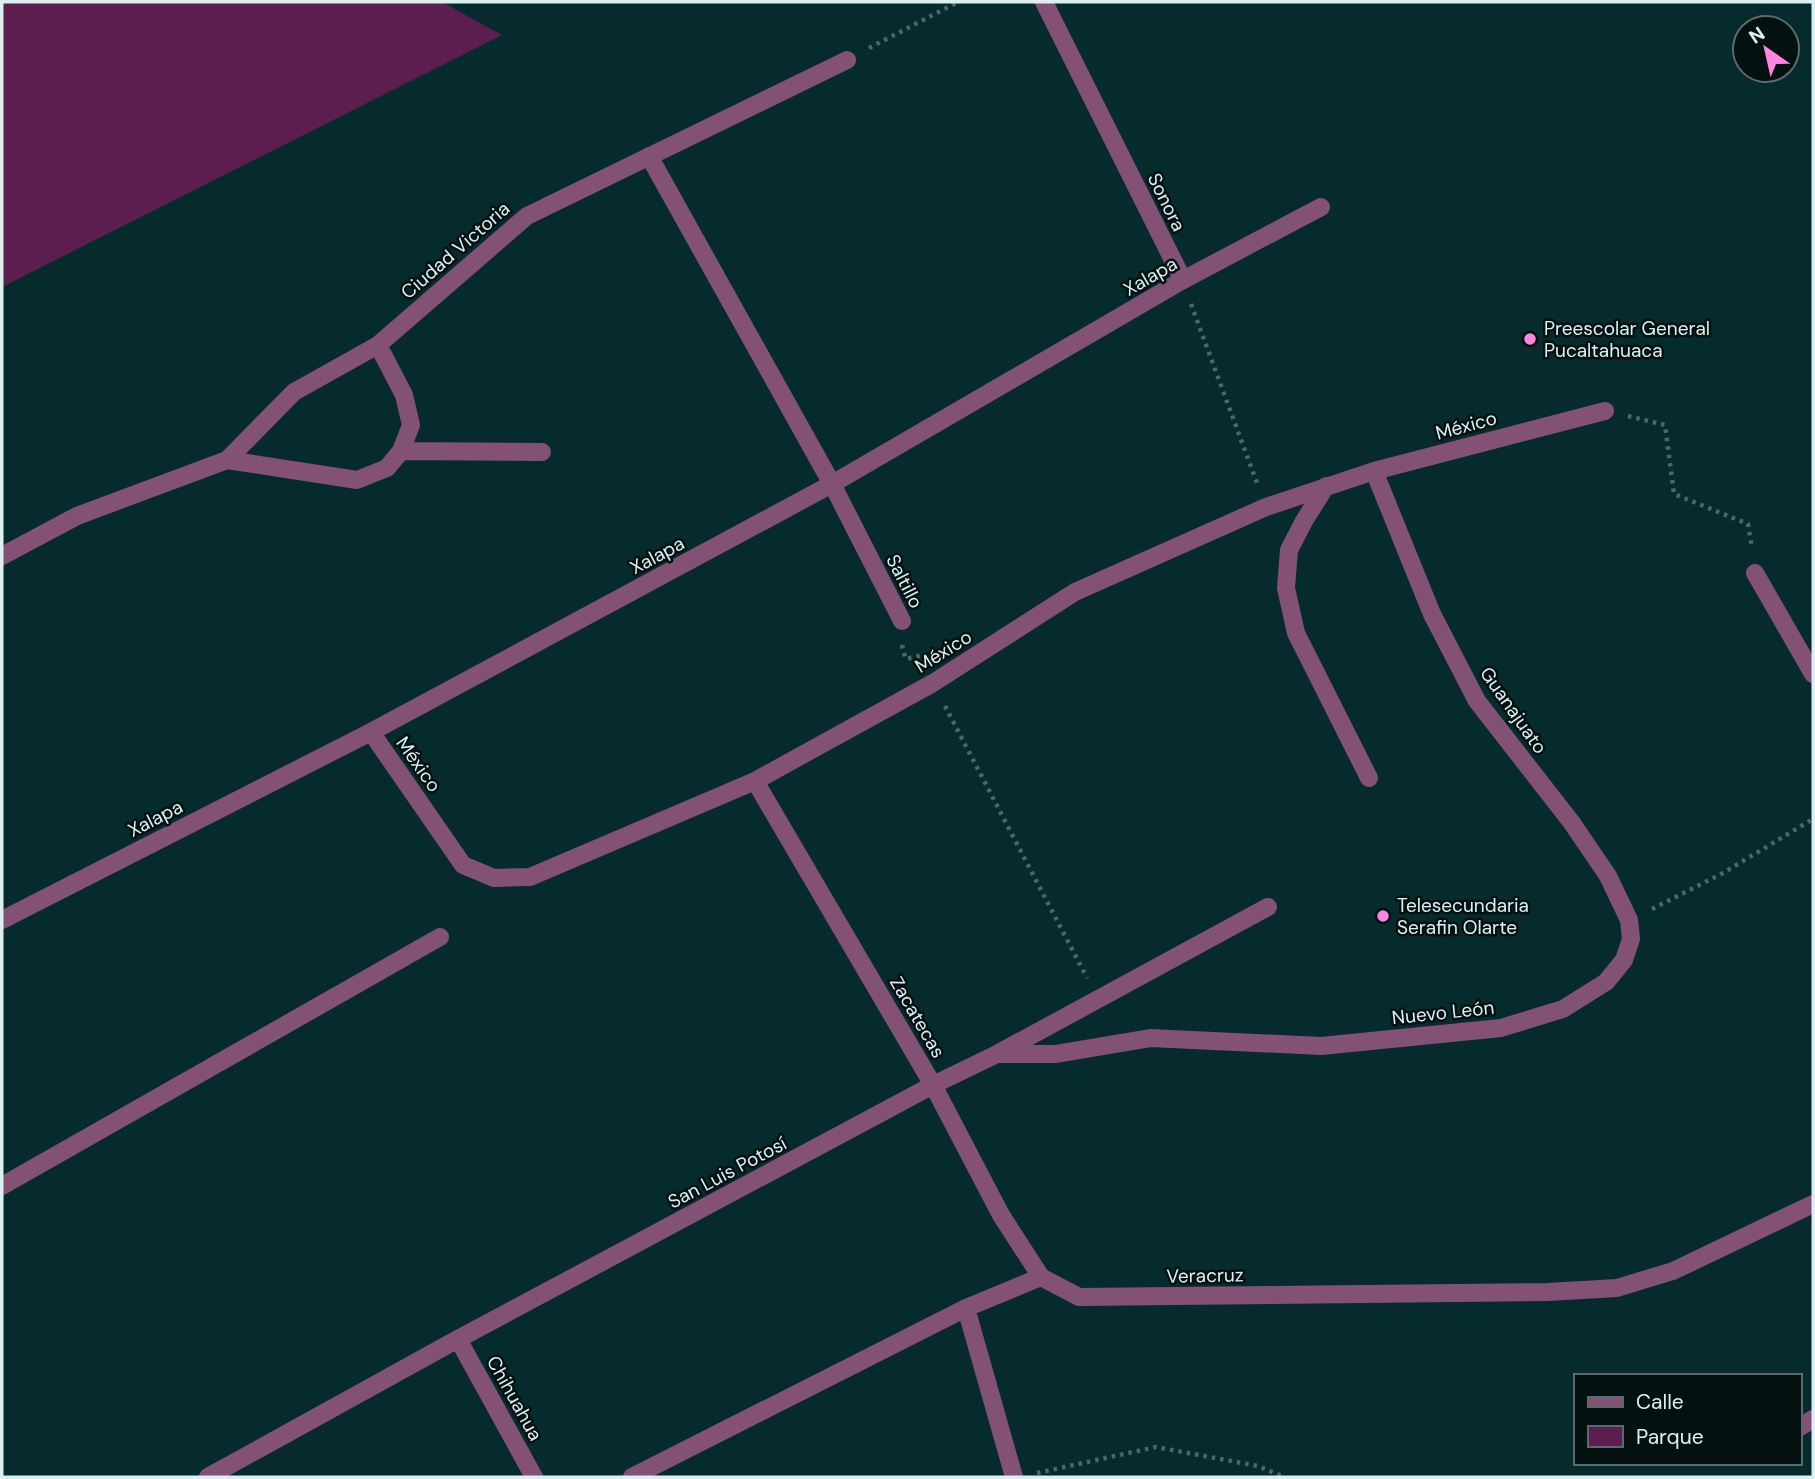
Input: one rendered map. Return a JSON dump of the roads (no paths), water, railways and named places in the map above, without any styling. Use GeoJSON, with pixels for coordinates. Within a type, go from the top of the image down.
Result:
{"type":"FeatureCollection","features":[{"type":"Feature","properties":{"kind":"street","name":"Sonora"},"geometry":{"type":"LineString","coordinates":[[1044,2],[1183,280]]}},
{"type":"Feature","properties":{"kind":"street","name":"Ciudad Victoria"},"geometry":{"type":"LineString","coordinates":[[2,556],[77,516],[227,460],[294,391],[378,345],[527,216],[847,60]]}},
{"type":"Feature","properties":{"kind":"street","name":"Saltillo"},"geometry":{"type":"LineString","coordinates":[[649,156],[832,484],[902,621]]}},
{"type":"Feature","properties":{"kind":"street","name":"Xalapa"},"geometry":{"type":"LineString","coordinates":[[2,920],[371,732],[832,484],[1183,280],[1321,207]]}},
{"type":"Feature","properties":{"kind":"street"},"geometry":{"type":"LineString","coordinates":[[227,460],[356,480],[387,468],[401,451],[411,425],[404,395],[378,345]]}},
{"type":"Feature","properties":{"kind":"street","name":"México"},"geometry":{"type":"LineString","coordinates":[[371,732],[463,865],[494,878],[530,877],[755,780],[933,683],[1075,592],[1266,507],[1374,471],[1605,411]]}},
{"type":"Feature","properties":{"kind":"street"},"geometry":{"type":"LineString","coordinates":[[401,451],[542,453]]}},
{"type":"Feature","properties":{"kind":"street","name":"Guanajuato"},"geometry":{"type":"LineString","coordinates":[[1374,471],[1432,614],[1477,701],[1572,823],[1608,876],[1629,920]]}},
{"type":"Feature","properties":{"kind":"street"},"geometry":{"type":"LineString","coordinates":[[1326,486],[1289,550],[1286,588],[1296,633],[1369,778]]}},
{"type":"Feature","properties":{"kind":"street"},"geometry":{"type":"LineString","coordinates":[[1755,573],[1813,674]]}},
{"type":"Feature","properties":{"kind":"street","name":"Zacatecas"},"geometry":{"type":"LineString","coordinates":[[755,780],[933,1085],[1001,1215],[1041,1277]]}},
{"type":"Feature","properties":{"kind":"street","name":"San Luis Potosí"},"geometry":{"type":"LineString","coordinates":[[208,1477],[458,1339],[933,1085],[997,1055],[1268,907]]}},
{"type":"Feature","properties":{"kind":"street","name":"Nuevo León"},"geometry":{"type":"LineString","coordinates":[[997,1055],[1055,1054],[1150,1038],[1321,1046],[1501,1028],[1563,1009],[1606,982],[1624,960],[1631,939],[1629,920]]}},
{"type":"Feature","properties":{"kind":"street"},"geometry":{"type":"LineString","coordinates":[[2,1186],[440,937]]}},
{"type":"Feature","properties":{"kind":"street","name":"Veracruz"},"geometry":{"type":"LineString","coordinates":[[1041,1277],[1079,1297],[1548,1292],[1617,1288],[1673,1271],[1813,1204]]}},
{"type":"Feature","properties":{"kind":"street"},"geometry":{"type":"LineString","coordinates":[[632,1477],[966,1308],[1041,1277]]}},
{"type":"Feature","properties":{"kind":"street"},"geometry":{"type":"LineString","coordinates":[[966,1308],[1021,1476]]}},
{"type":"Feature","properties":{"kind":"street","name":"Chihuahua"},"geometry":{"type":"LineString","coordinates":[[458,1339],[534,1477]]}},
{"type":"Feature","properties":{"kind":"place","name":"Preescolar General Pucaltahuaca"},"geometry":{"type":"Point","coordinates":[1530,339]}},
{"type":"Feature","properties":{"kind":"place","name":"Telesecundaria Serafin Olarte"},"geometry":{"type":"Point","coordinates":[1383,916]}}]}
